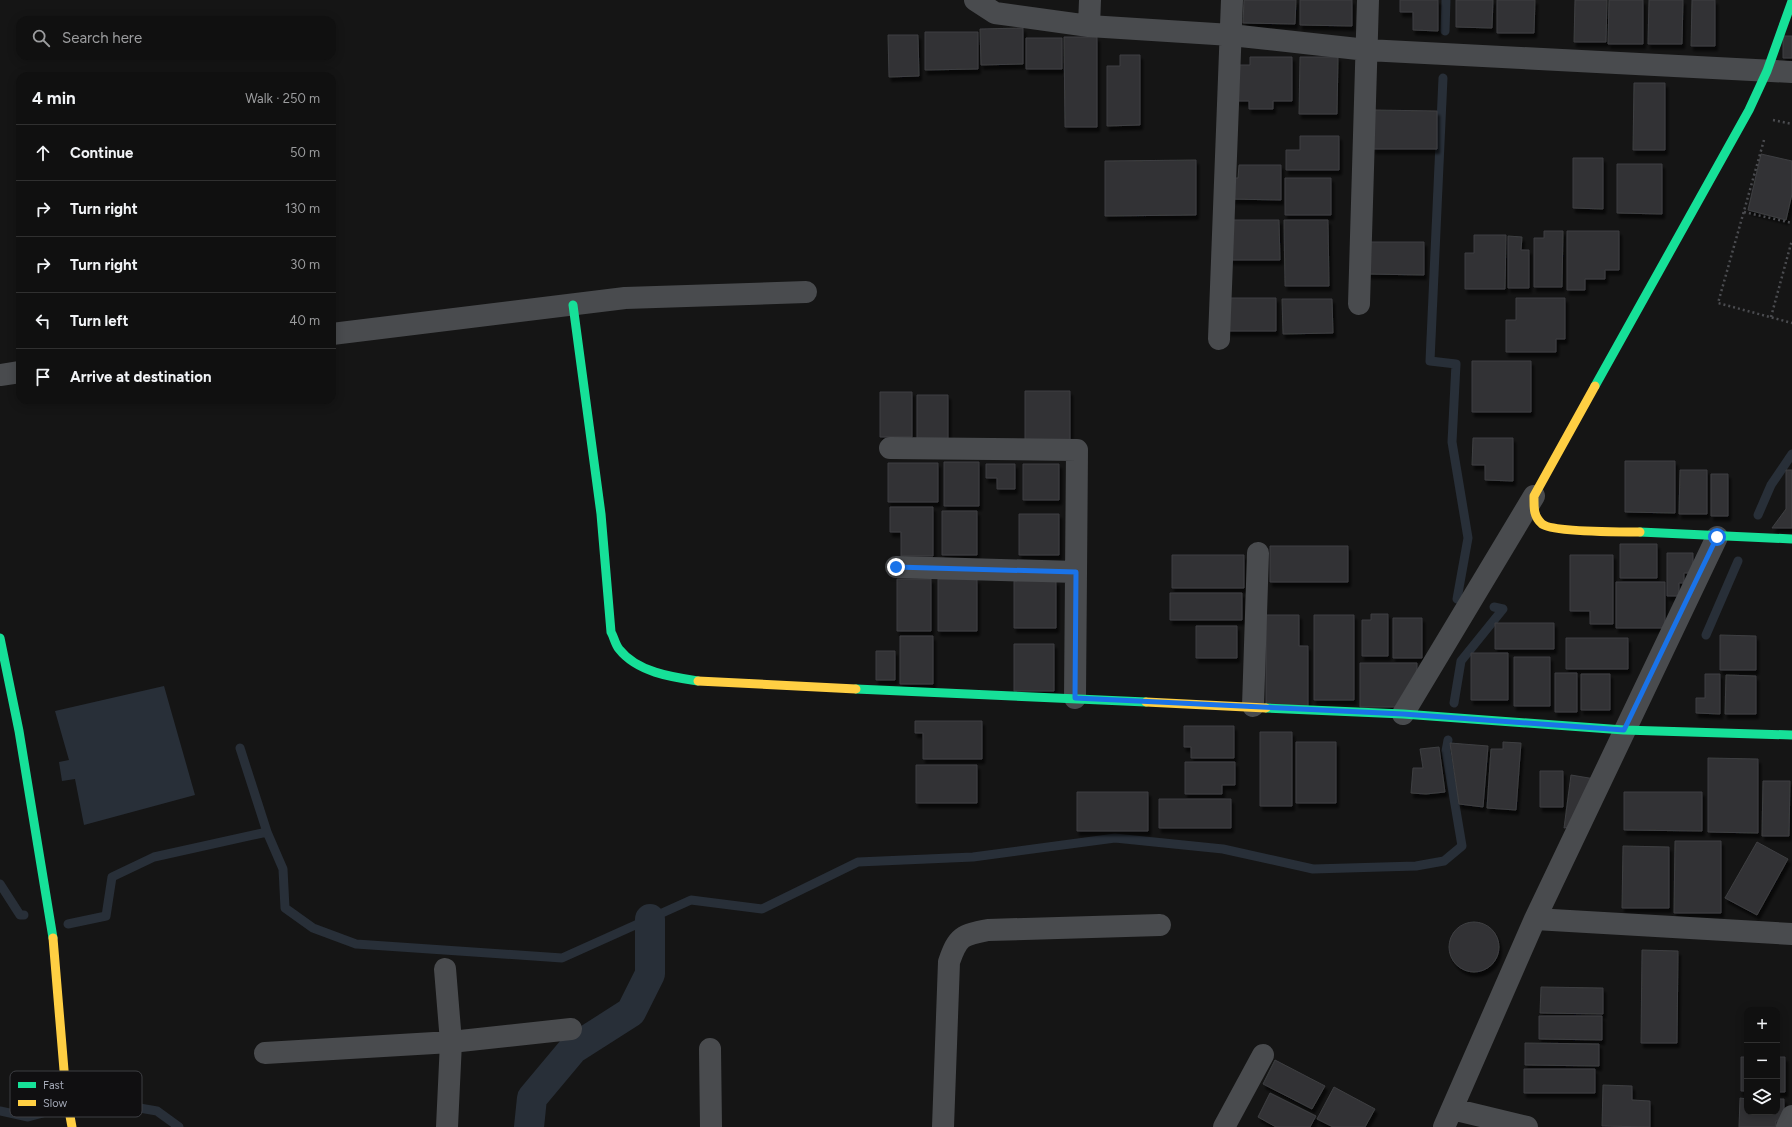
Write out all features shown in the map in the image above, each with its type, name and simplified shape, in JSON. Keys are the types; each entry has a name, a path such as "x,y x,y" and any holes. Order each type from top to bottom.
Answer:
{"street":[{"path":"975,0 995,13 1089,26 1231,35 1367,50 1792,72"},
{"path":"1089,26 1090,0"},
{"path":"1219,338 1232,0"},
{"path":"1359,304 1368,0"},
{"path":"1403,714 1534,496 1749,110 1767,71 1792,0"},
{"path":"336,334 625,298 806,292"},
{"path":"573,305 601,514 611,632 619,649 634,661 663,674 702,682 1253,706 1403,714 1624,730 1792,735"},
{"path":"0,375 16,373"},
{"path":"890,448 1077,450 1075,698"},
{"path":"1534,496 1534,513 1543,525 1560,529 1717,537 1792,539"},
{"path":"1527,1127 1448,1118 1535,919 1717,537"},
{"path":"1253,706 1258,553"},
{"path":"896,567 1076,572"},
{"path":"1,646 19,731 52,930 64,1071"},
{"path":"1535,919 1792,934"},
{"path":"943,1127 949,962 955,944 967,934 988,930 1160,925"},
{"path":"444,969 451,1042 447,1127"},
{"path":"264,1053 451,1042 571,1029"},
{"path":"710,1049 711,1127"},
{"path":"1224,1127 1263,1055"},
{"path":"1787,1127 1792,1116"},
{"path":"70,1117 72,1127"}],"path":[{"path":"1770,119 1792,124"},
{"path":"1766,133 1718,303 1792,323"},
{"path":"1744,212 1792,223"},
{"path":"1771,317 1792,240"}],"shaded area":[{"path":"164,686 195,795 84,825 75,779 62,781 59,762 69,760 55,711"}],"building":[{"path":"1244,0 1296,0 1295,24 1243,23"},
{"path":"1300,0 1352,0 1352,26 1300,25"},
{"path":"1400,0 1438,0 1438,31 1413,30 1413,12 1400,12"},
{"path":"1456,0 1493,0 1492,28 1456,27"},
{"path":"1497,0 1535,0 1534,33 1497,33"},
{"path":"1575,0 1607,0 1606,42 1574,42"},
{"path":"1609,0 1643,0 1643,44 1608,44"},
{"path":"1649,0 1683,0 1682,44 1648,44"},
{"path":"1692,0 1715,0 1715,46 1691,46"},
{"path":"1023,28 1023,64 981,65 980,29"},
{"path":"925,32 978,32 978,69 925,70"},
{"path":"888,35 918,35 919,76 889,77"},
{"path":"1783,36 1792,36 1792,58 1783,58"},
{"path":"1064,37 1097,37 1097,127 1065,127"},
{"path":"1026,38 1062,38 1062,69 1026,69"},
{"path":"1120,55 1140,55 1140,125 1107,126 1107,66 1120,66"},
{"path":"1250,57 1292,57 1292,101 1273,101 1273,109 1249,109 1249,101 1237,101 1237,65 1250,65"},
{"path":"1300,57 1338,57 1337,114 1299,114"},
{"path":"1634,83 1665,83 1665,150 1633,150"},
{"path":"1374,110 1437,111 1437,149 1373,149"},
{"path":"1300,136 1339,136 1339,170 1286,170 1286,150 1300,150"},
{"path":"1761,154 1792,161 1792,194 1786,220 1748,210"},
{"path":"1573,158 1603,158 1603,209 1573,208"},
{"path":"1196,160 1196,215 1105,216 1105,161"},
{"path":"1617,164 1662,164 1662,214 1617,213"},
{"path":"1239,165 1281,165 1281,200 1227,199 1227,178 1238,178"},
{"path":"1285,178 1331,178 1331,215 1285,215"},
{"path":"1230,220 1279,220 1280,260 1230,260"},
{"path":"1284,220 1328,220 1329,286 1285,286"},
{"path":"1544,231 1563,231 1562,287 1534,287 1534,238 1544,238"},
{"path":"1567,231 1619,231 1619,270 1605,270 1605,279 1585,279 1585,290 1567,290"},
{"path":"1474,235 1506,235 1505,289 1465,289 1465,253 1474,253"},
{"path":"1508,236 1522,237 1521,250 1529,250 1529,288 1508,288"},
{"path":"1366,242 1424,242 1424,275 1366,274"},
{"path":"1226,298 1276,298 1276,331 1226,331"},
{"path":"1516,298 1565,298 1565,339 1556,339 1556,352 1506,352 1506,320 1516,320"},
{"path":"1282,299 1332,299 1333,333 1283,334"},
{"path":"1472,361 1531,361 1531,412 1472,412"},
{"path":"1025,391 1070,391 1070,440 1025,440"},
{"path":"880,392 912,392 912,437 880,437"},
{"path":"917,395 948,395 948,439 917,439"},
{"path":"1473,438 1513,438 1513,481 1485,480 1485,465 1472,465"},
{"path":"1625,461 1675,461 1675,513 1625,512"},
{"path":"944,462 979,462 979,506 944,506"},
{"path":"888,463 938,463 938,502 888,502"},
{"path":"986,464 1015,464 1015,489 997,489 997,478 986,478"},
{"path":"1023,464 1059,464 1059,500 1023,500"},
{"path":"1680,470 1707,470 1707,514 1679,514"},
{"path":"1786,470 1792,470 1792,528 1772,528 1786,509"},
{"path":"1711,474 1728,474 1728,516 1711,516"},
{"path":"890,507 933,507 933,556 901,556 901,532 890,532"},
{"path":"942,511 977,511 977,555 942,555"},
{"path":"1019,514 1059,514 1059,555 1019,555"},
{"path":"1620,544 1657,544 1657,578 1620,578"},
{"path":"1270,546 1348,546 1348,582 1270,582"},
{"path":"1667,553 1693,553 1693,573 1684,573 1684,583 1679,583 1679,596 1667,596"},
{"path":"1172,555 1244,555 1244,588 1172,588"},
{"path":"1570,555 1613,555 1613,624 1590,624 1590,611 1570,611"},
{"path":"897,579 931,579 931,631 897,631"},
{"path":"938,579 977,579 977,631 938,631"},
{"path":"1014,581 1056,581 1056,628 1014,628"},
{"path":"1616,582 1665,582 1665,628 1616,628"},
{"path":"1170,593 1242,593 1242,620 1170,620"},
{"path":"1371,614 1388,614 1388,656 1362,656 1362,620 1371,620"},
{"path":"1266,615 1299,615 1299,646 1308,646 1308,706 1266,706"},
{"path":"1314,615 1354,615 1354,700 1314,700"},
{"path":"1393,618 1422,618 1422,658 1393,658"},
{"path":"1495,623 1554,623 1554,649 1495,649"},
{"path":"1196,626 1237,626 1237,658 1196,658"},
{"path":"1720,635 1756,636 1756,670 1720,670"},
{"path":"900,636 933,636 933,684 900,684"},
{"path":"1566,638 1628,638 1628,669 1566,669"},
{"path":"1014,644 1054,644 1054,691 1014,691"},
{"path":"876,651 895,651 895,680 876,680"},
{"path":"1471,653 1508,653 1508,700 1471,700"},
{"path":"1514,657 1550,657 1550,706 1514,706"},
{"path":"1360,663 1417,663 1417,684 1397,707 1360,707"},
{"path":"1555,673 1577,673 1577,712 1555,712"},
{"path":"1581,674 1610,674 1610,710 1581,710"},
{"path":"1705,674 1720,674 1720,714 1696,713 1696,698 1705,698"},
{"path":"1726,675 1756,676 1756,714 1725,714"},
{"path":"915,721 982,721 982,759 923,759 923,733 915,733"},
{"path":"1184,726 1234,726 1234,758 1191,758 1191,747 1184,747"},
{"path":"1260,732 1292,732 1292,806 1260,806"},
{"path":"1296,742 1336,742 1336,803 1296,803"},
{"path":"1503,742 1521,743 1516,810 1487,808 1491,749 1503,749"},
{"path":"1450,743 1488,746 1483,807 1459,804"},
{"path":"1439,747 1445,792 1426,794 1411,793 1413,768 1423,768 1420,749"},
{"path":"1708,758 1758,759 1758,833 1708,832"},
{"path":"1185,762 1235,762 1235,785 1222,785 1222,794 1185,794"},
{"path":"916,765 977,765 977,803 916,803"},
{"path":"1540,771 1563,771 1563,807 1540,807"},
{"path":"1571,775 1595,779 1576,826 1564,828"},
{"path":"1763,781 1790,781 1789,836 1762,836"},
{"path":"1077,792 1148,792 1148,831 1077,831"},
{"path":"1624,792 1702,792 1702,831 1624,830"},
{"path":"1159,799 1231,799 1231,828 1159,828"},
{"path":"1675,841 1721,841 1721,913 1674,913"},
{"path":"1757,842 1788,859 1757,915 1725,898"},
{"path":"1623,846 1669,847 1669,908 1622,908"},
{"path":"1469,922 1479,922 1492,929 1499,942 1499,952 1492,965 1479,972 1469,972 1460,968 1453,961 1449,952 1449,942 1453,933 1460,926"},
{"path":"1642,950 1678,951 1677,1043 1641,1043"},
{"path":"1541,987 1603,988 1603,1014 1540,1013"},
{"path":"1539,1016 1602,1016 1602,1040 1539,1039"},
{"path":"1525,1043 1599,1044 1599,1066 1525,1065"},
{"path":"1741,1057 1744,1057 1744,1091 1741,1091"},
{"path":"1780,1057 1785,1057 1785,1092 1780,1092"},
{"path":"1275,1060 1325,1086 1312,1109 1263,1084"},
{"path":"1524,1069 1595,1069 1595,1093 1524,1093"},
{"path":"1603,1085 1632,1086 1632,1100 1650,1101 1650,1127 1602,1126"},
{"path":"1334,1087 1375,1109 1365,1127 1333,1127 1317,1119"},
{"path":"1270,1093 1316,1116 1310,1127 1276,1127 1258,1117"},
{"path":"1740,1098 1744,1099 1744,1115 1780,1115 1780,1099 1784,1099 1784,1121 1776,1121 1776,1127 1739,1127"}],"waterway":[{"path":"1445,31 1446,0"},
{"path":"1443,78 1430,361 1456,364 1452,442 1468,538 1457,599"},
{"path":"1758,515 1771,485 1792,454"},
{"path":"1706,635 1738,561"},
{"path":"1454,703 1461,661 1503,609 1494,607"},
{"path":"68,924 106,916 112,877 154,857 267,832 283,869 285,908 313,928 356,944 562,958 691,900 762,909 858,862 973,857 1115,838 1223,849 1313,869 1416,866 1444,861 1462,846 1446,751 1448,740"},
{"path":"240,748 267,832"},
{"path":"0,884 20,915 24,915"},
{"path":"529,1127 532,1098 573,1049 631,1012 650,974 650,919"},
{"path":"142,1108 157,1111 179,1127"},
{"path":"0,1111 10,1113"}],"traffic: fast":[{"path":"1595,386 1749,110 1767,71 1792,1"},
{"path":"573,305 601,514 611,632 619,649 626,657 635,663 655,672 677,678 698,681"},
{"path":"1640,532 1792,539"},
{"path":"0,638 19,731 53,938"},
{"path":"856,689 1146,702"},
{"path":"1266,708 1403,714 1624,730 1792,735"}],"traffic: slow":[{"path":"1595,386 1534,496 1534,508 1536,515 1542,524 1559,529 1640,532"},
{"path":"698,681 856,689"},
{"path":"1146,702 1266,708"},
{"path":"53,938 64,1071"},
{"path":"70,1117 72,1127"}],"route":[{"path":"896,567 1076,572 1075,698 1403,714 1624,730 1717,537"}]}
